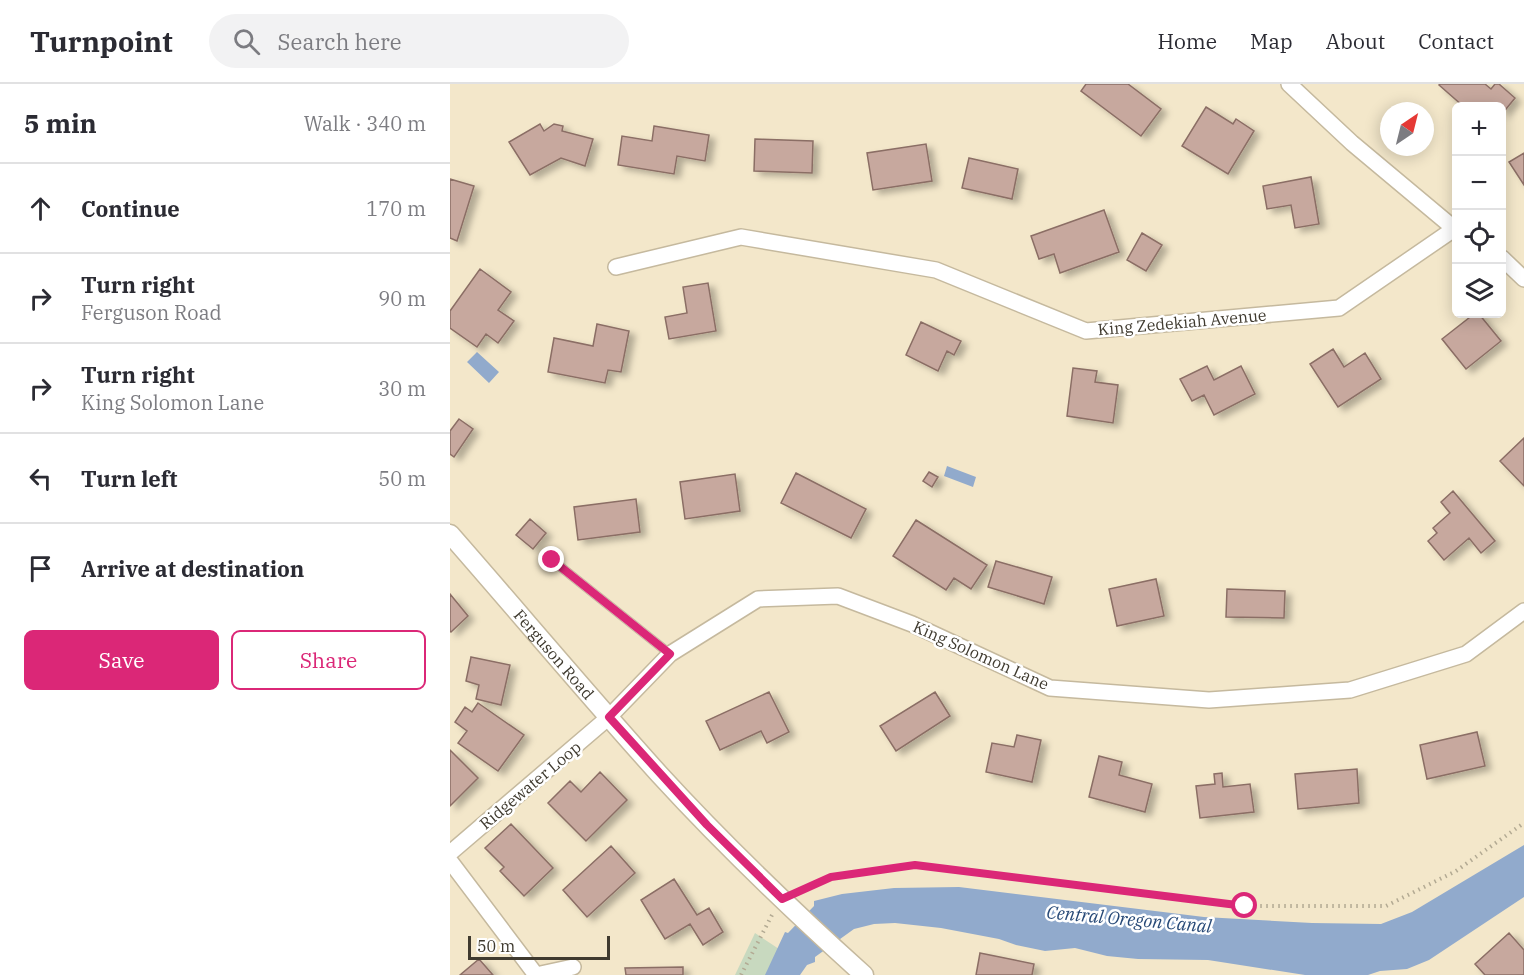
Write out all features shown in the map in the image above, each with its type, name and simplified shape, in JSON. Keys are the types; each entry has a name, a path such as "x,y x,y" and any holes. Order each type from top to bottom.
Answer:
{"street":[{"path":"1289,84 1353,143 1452,227"},
{"name":"King Zedekiah Avenue","path":"616,267 741,237 936,270 1086,331 1340,308 1452,232"},
{"path":"1506,260 1524,279"},
{"name":"Ferguson Road","path":"450,534 609,717 707,825 864,975"},
{"name":"King Solomon Lane","path":"609,717 670,654 758,599 838,596 912,624 1050,688 1209,700 1350,690 1466,654 1524,611"},
{"name":"Ridgewater Loop","path":"450,853 609,717"},
{"path":"450,861 536,975 573,967"}],"lane":[{"path":"552,560 670,654"}],"path":[{"path":"741,975 765,926 782,899 831,877 915,865 1245,906 1386,906 1456,871 1524,823"}],"green space":[{"path":"755,933 791,957 783,975 735,975"}],"water":[{"path":"477,352 499,372 489,383 467,362"},
{"path":"947,466 976,477 973,487 944,476"},
{"name":"Central Oregon Canal","path":"1524,845 1524,897 1429,960 1407,969 1380,971 1368,975 1305,975 1208,960 1138,959 1107,956 1075,948 1045,951 941,928 895,923 874,924 854,929 815,957 815,962 807,965 800,975 765,975 785,932 788,933 814,906 814,901 842,894 894,888 959,887 1204,917 1381,924 1412,912"}],"building":[{"path":"1086,84 1128,84 1161,109 1141,136 1081,91"},
{"path":"1485,84 1491,89 1495,84 1499,84 1515,98 1506,109 1506,102 1458,102 1439,85"},
{"path":"1206,107 1233,124 1236,119 1254,131 1228,174 1182,146"},
{"path":"540,124 544,131 554,124 563,126 562,131 593,139 585,166 561,158 530,175 509,142"},
{"path":"654,126 709,135 705,161 677,156 674,174 618,165 622,136 652,141"},
{"path":"755,139 813,141 812,173 754,171"},
{"path":"926,144 932,181 873,190 867,153"},
{"path":"1524,153 1524,185 1509,162"},
{"path":"969,158 1018,169 1012,199 962,188"},
{"path":"1311,177 1319,224 1295,228 1291,205 1267,209 1263,186"},
{"path":"450,179 474,186 457,241 450,238"},
{"path":"1104,210 1119,252 1060,273 1054,254 1039,259 1031,236"},
{"path":"1142,233 1162,245 1146,271 1127,260"},
{"path":"480,269 511,292 498,310 514,321 498,343 486,334 477,347 450,328 450,311"},
{"path":"708,283 716,331 669,339 665,317 687,313 683,287"},
{"path":"1469,318 1482,318 1501,341 1466,369 1442,339"},
{"path":"921,322 961,341 954,355 947,351 938,371 906,355"},
{"path":"597,324 629,331 621,372 608,370 605,383 548,372 554,338 593,346"},
{"path":"1333,349 1344,367 1365,353 1381,379 1338,407 1310,364"},
{"path":"1207,366 1214,380 1241,366 1255,394 1214,415 1204,395 1192,401 1180,379"},
{"path":"1073,368 1097,371 1095,382 1118,385 1113,423 1067,416"},
{"path":"459,419 473,429 454,457 450,454 450,431"},
{"path":"1524,438 1524,486 1500,461"},
{"path":"929,472 938,477 932,487 923,481"},
{"path":"796,473 866,509 851,538 781,503"},
{"path":"735,474 740,511 685,519 680,482"},
{"path":"1453,491 1495,541 1481,553 1469,538 1444,560 1428,541 1437,533 1433,528 1450,513 1441,502"},
{"path":"636,499 640,532 578,540 574,507"},
{"path":"530,519 546,533 533,549 516,535"},
{"path":"916,520 987,565 971,589 954,578 946,590 893,556"},
{"path":"996,561 1052,577 1044,604 988,587"},
{"path":"1156,579 1164,616 1117,626 1109,589"},
{"path":"1227,589 1285,591 1284,618 1226,617"},
{"path":"450,594 468,616 451,632 450,631"},
{"path":"471,657 510,665 501,705 476,699 479,685 466,681"},
{"path":"769,692 789,732 767,743 761,731 720,750 706,721"},
{"path":"935,692 950,716 896,751 880,726"},
{"path":"478,703 524,735 498,771 458,743 467,731 455,722 465,707 472,712"},
{"path":"1477,732 1485,766 1427,779 1420,745"},
{"path":"1017,735 1041,740 1032,782 986,772 992,743 1014,747"},
{"path":"450,750 478,778 450,806"},
{"path":"1099,756 1122,762 1119,775 1152,784 1145,812 1089,797"},
{"path":"1357,769 1359,803 1298,809 1295,774"},
{"path":"600,772 627,800 586,841 548,803 570,781 581,792"},
{"path":"1222,773 1223,787 1250,784 1254,812 1200,818 1196,786 1215,784 1214,774"},
{"path":"511,824 553,868 524,896 500,871 504,867 485,848"},
{"path":"611,846 635,873 587,917 563,890"},
{"path":"674,879 697,915 709,908 723,932 703,945 690,924 665,939 641,900"},
{"path":"1509,933 1524,950 1524,975 1485,975 1475,964"},
{"path":"980,953 1034,964 1032,975 976,975"},
{"path":"479,959 493,975 460,975"},
{"path":"683,967 683,975 626,975 625,968"}],"route":[{"path":"552,560 670,654 609,717 707,825 782,899 831,877 915,865 1245,906"}]}
